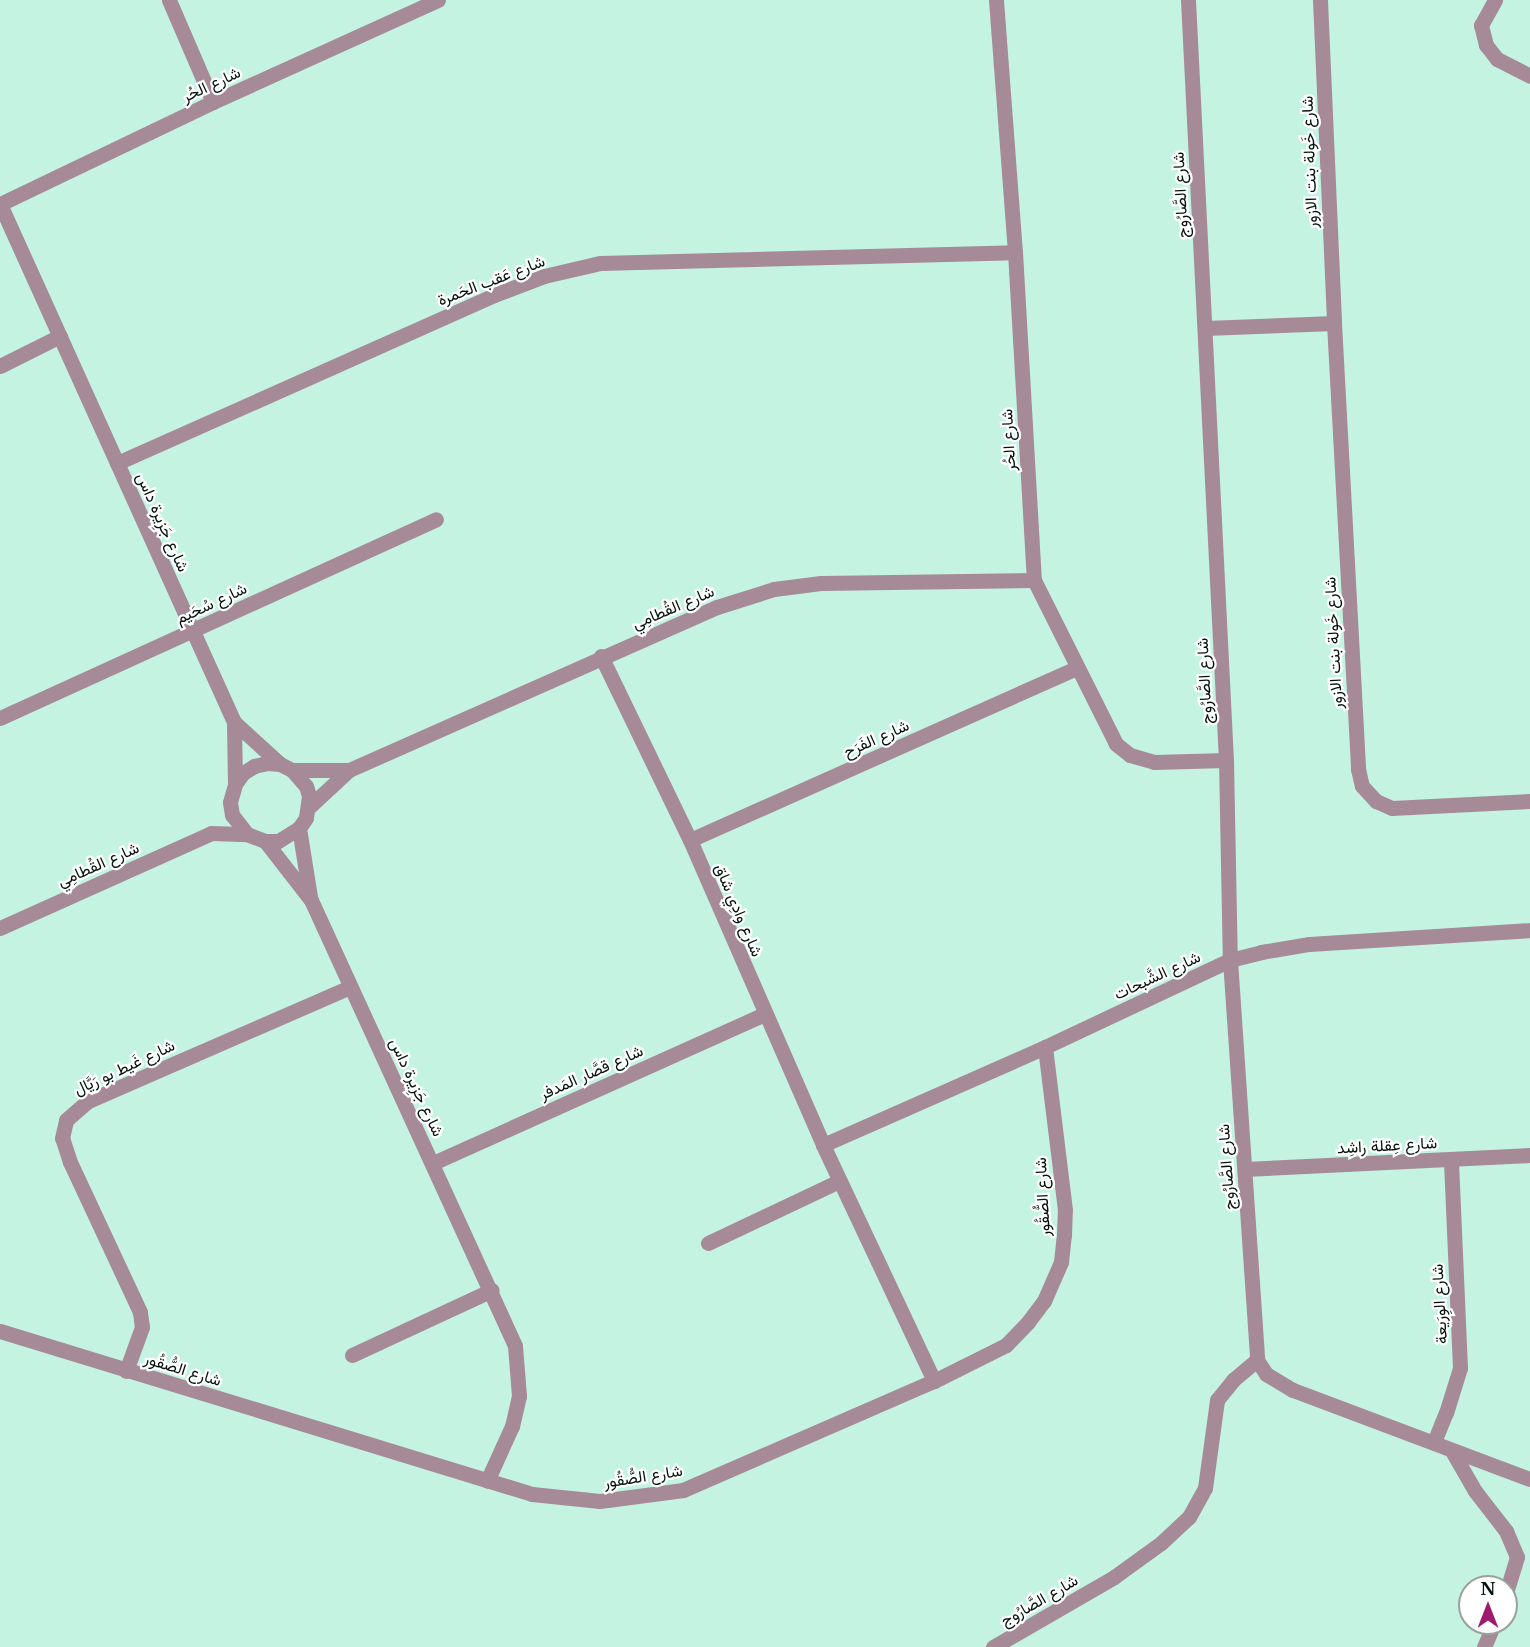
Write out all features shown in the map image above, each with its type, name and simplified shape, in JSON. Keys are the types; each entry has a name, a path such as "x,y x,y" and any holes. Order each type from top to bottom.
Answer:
{"street":[{"path":"170,0 213,102"},
{"name":"شارع الحُر","path":"0,204 213,102 438,0"},
{"name":"شارع الحُر","path":"996,0 1015,252 1034,580 1116,744 1131,755 1154,762 1226,760"},
{"name":"شارع الصَّارُوج","path":"993,1647 1114,1577 1161,1543 1189,1517 1205,1488 1217,1401 1233,1380 1257,1360 1230,960 1226,760 1188,0"},
{"name":"شارع خَولة بنت الازور","path":"1320,0 1334,323 1358,769 1362,786 1376,801 1392,808 1530,801"},
{"path":"1495,0 1481,25 1486,45 1497,59 1530,76"},
{"name":"شارع جَزِيرة داس","path":"0,204 234,722 235,784"},
{"name":"شارع عَقب الحَمرة","path":"117,463 494,295 566,271 600,263 1015,252"},
{"path":"1205,328 1334,323"},
{"path":"0,366 60,336"},
{"name":"شارع سُحَيم","path":"0,718 436,519"},
{"name":"شارع القُطامِي","path":"309,807 349,770 601,656 717,607 774,589 820,583 1034,580"},
{"name":"شارع وادِي شاق","path":"601,656 690,840 764,1014 839,1181 934,1381"},
{"name":"شارع الفَرَح","path":"690,840 1077,669"},
{"name":"شارع جَزِيرة داس","path":"234,722 286,767"},
{"path":"211,833 230,802 235,784 243,773 254,766 267,763 286,767 306,786 309,807 299,828 278,841 265,841 247,834 232,814 230,802"},
{"name":"شارع القُطامِي","path":"286,767 349,770"},
{"name":"شارع جَزِيرة داس","path":"299,828 311,900"},
{"name":"شارع القُطامِي","path":"0,928 211,833 247,834"},
{"name":"شارع جَزِيرة داس","path":"265,841 311,900 492,1290 515,1346 519,1395 512,1426 487,1481"},
{"name":"شارع الشَّبحات","path":"823,1145 1045,1047 1230,960 1261,951 1309,944 1530,930"},
{"name":"شارع غَيط بو رَيَّال","path":"126,1371 142,1326 140,1312 70,1162 62,1138 66,1120 88,1101 350,987"},
{"name":"شارع قصَّار المَدفر","path":"433,1163 764,1014"},
{"name":"شارع الصُّقُور","path":"0,1331 532,1494 600,1501 683,1490 934,1381 1006,1345 1044,1301 1061,1262 1065,1210 1045,1047"},
{"name":"شارع عِقلة راشِد","path":"1245,1169 1530,1155"},
{"name":"شارع الوِرَيعة","path":"1434,1442 1460,1368 1451,1160"},
{"path":"708,1243 839,1181"},
{"path":"352,1355 492,1290"},
{"path":"1257,1360 1266,1374 1293,1389 1530,1479"},
{"path":"1452,1451 1475,1491 1506,1531 1517,1557 1512,1575"}]}
